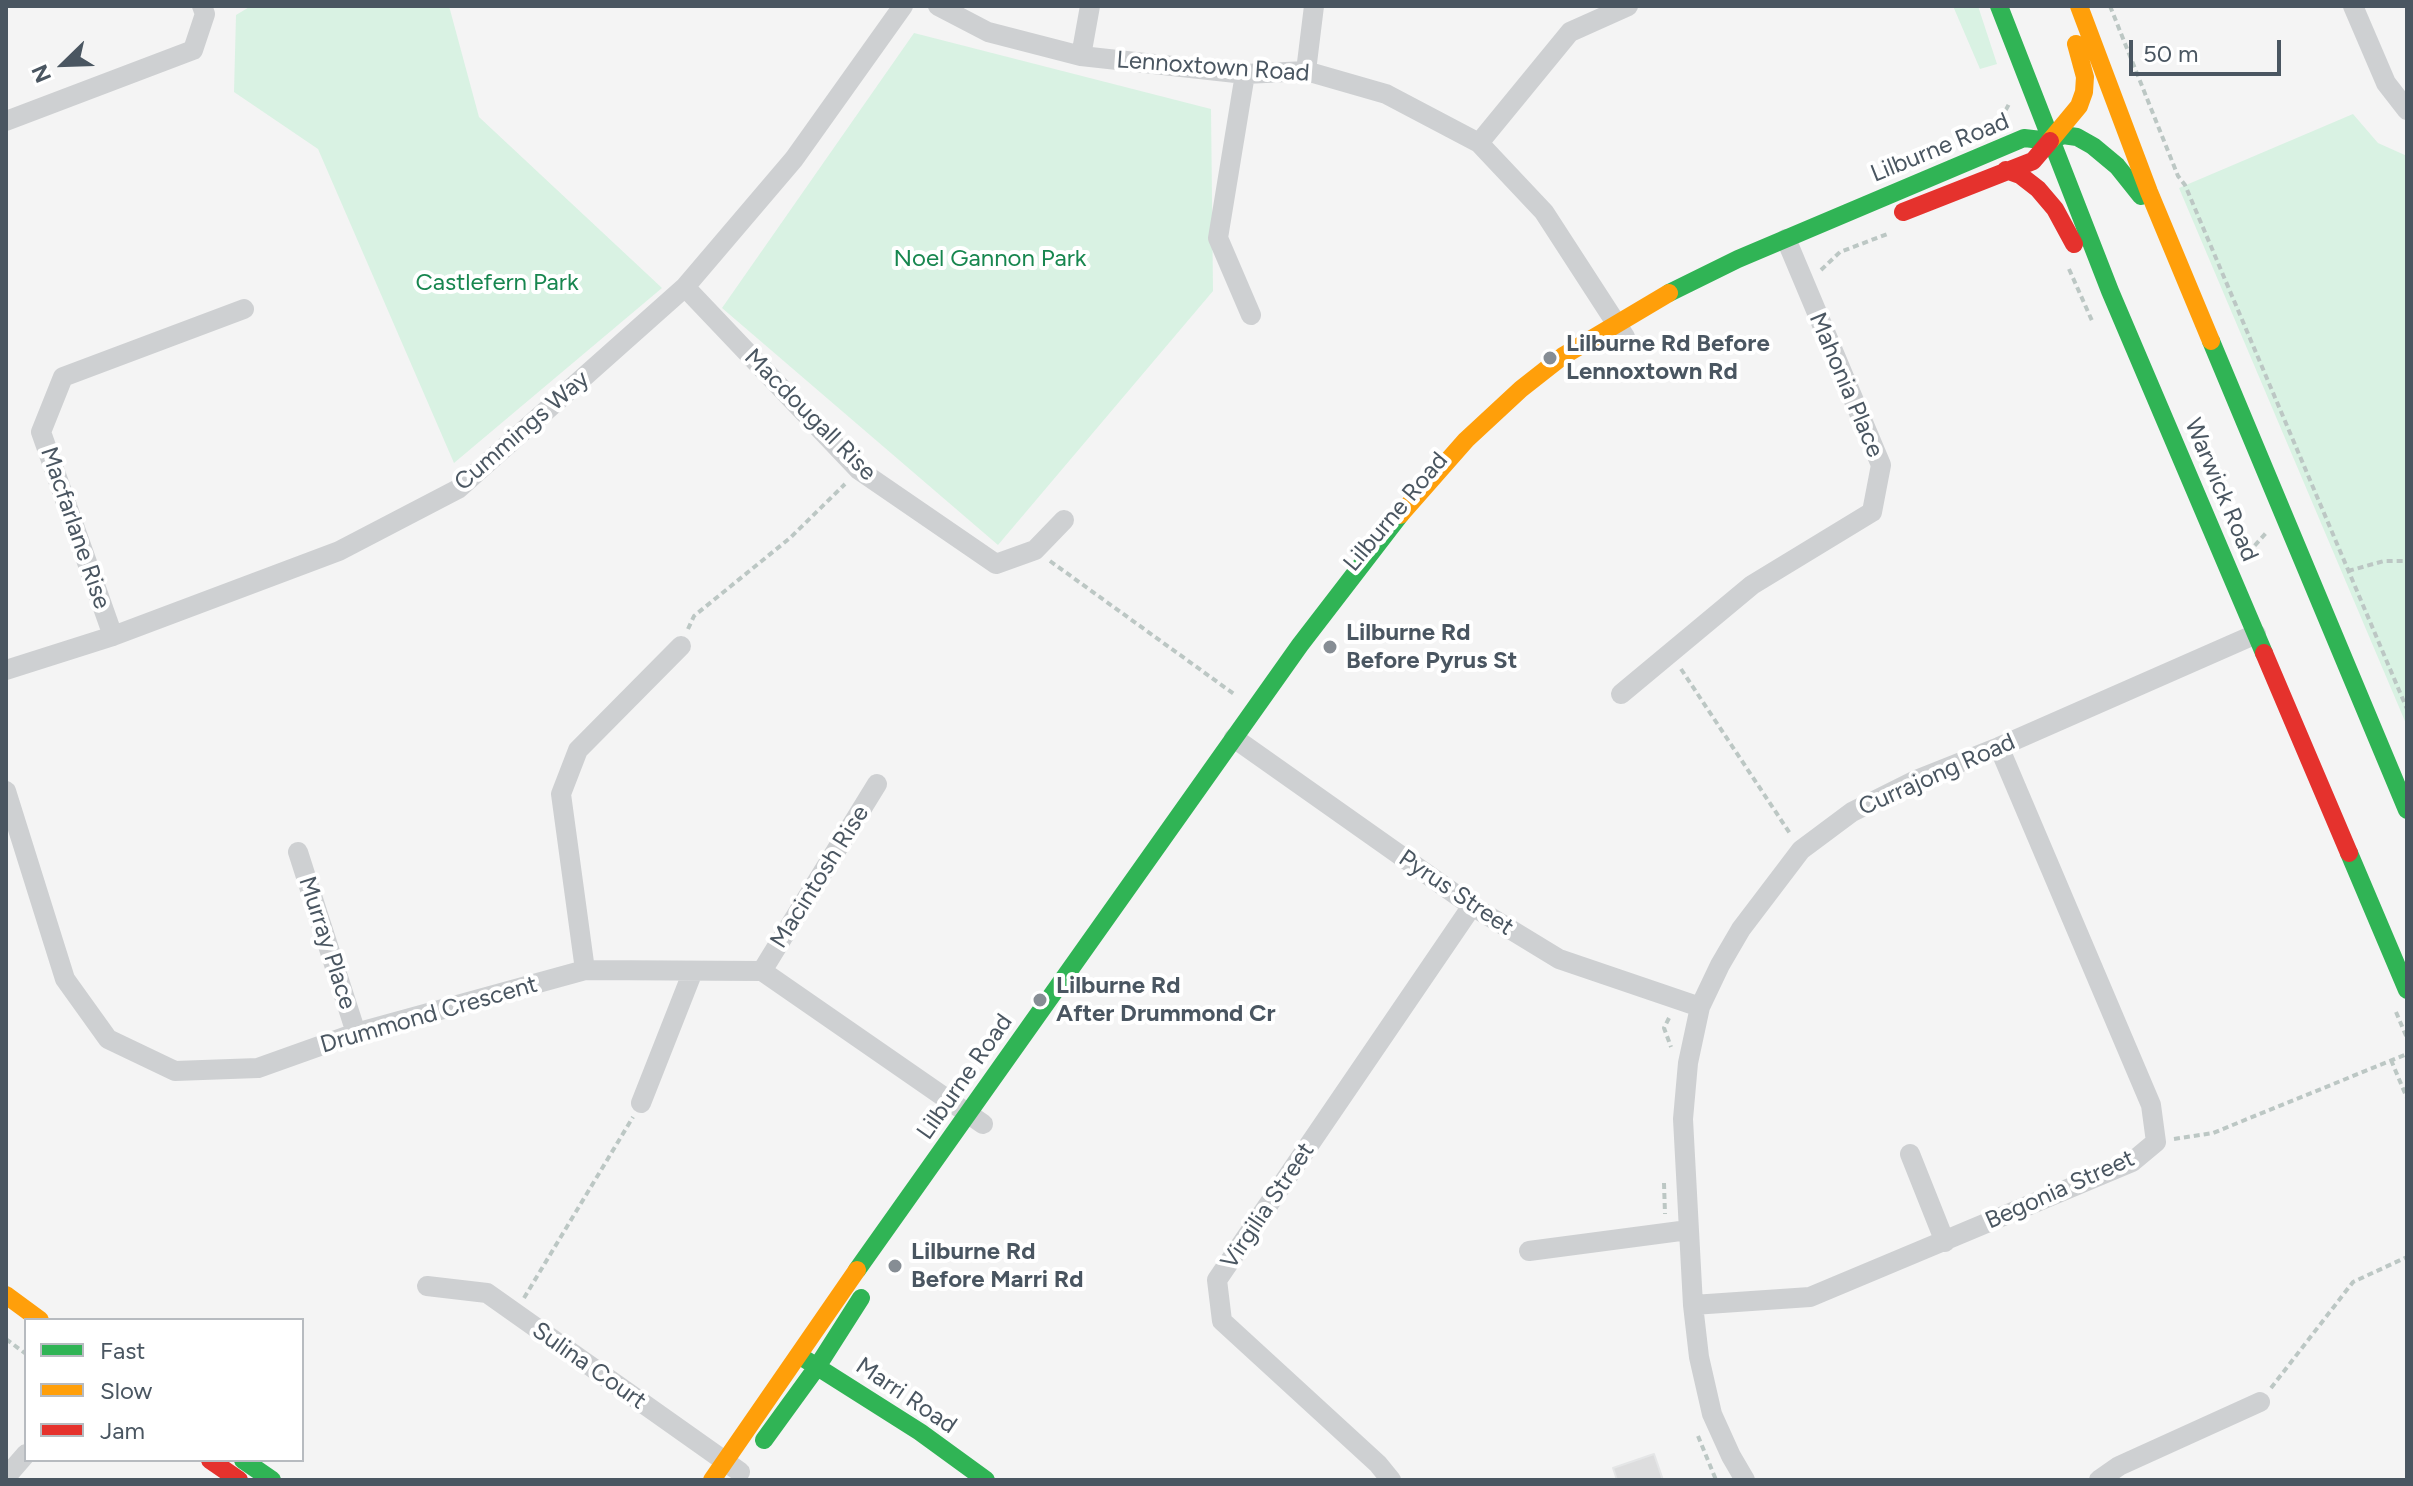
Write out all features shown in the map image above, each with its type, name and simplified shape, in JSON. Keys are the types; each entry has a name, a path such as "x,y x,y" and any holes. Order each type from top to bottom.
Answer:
{"street":[{"path":"6,121 193,50 205,14 202,6"},
{"name":"Cummings Way","path":"6,670 113,636 339,551 458,489 685,287 794,159 903,6"},
{"name":"Lennoxtown Road","path":"938,6 988,32 1081,56 1245,74 1306,71 1386,94 1479,143 1544,212 1620,330"},
{"path":"1081,56 1090,6"},
{"path":"1306,71 1314,6"},
{"path":"1479,143 1570,32 1628,6"},
{"name":"Warwick Road","path":"1999,6 2050,141 2152,391 2407,990"},
{"path":"2050,141 2079,106 2084,92 2085,77 2063,6"},
{"name":"Warwick Road","path":"2079,6 2174,253 2407,810"},
{"path":"2353,6 2386,83 2407,110"},
{"path":"1245,74 1218,238 1251,315"},
{"path":"2050,141 2063,135 2077,137 2104,154 2140,194 2174,253"},
{"name":"Lilburne Road","path":"1620,330 1678,288 1792,252 2024,138 2050,141"},
{"name":"Lilburne Road","path":"1889,218 2033,161 2050,141"},
{"path":"2006,170 2034,184 2055,209 2066,227 2123,356 2152,391"},
{"name":"Mahonia Place","path":"1621,694 1752,585 1872,512 1881,465 1792,252"},
{"name":"Lilburne Road","path":"733,1471 798,1354 979,1122 1241,743 1351,577 1466,440 1521,389 1563,356 1738,279"},
{"name":"Macdougall Rise","path":"685,287 859,470 996,564 1035,550 1064,520"},
{"name":"Macfarlane Rise","path":"113,636 41,432 63,377 244,309"},
{"name":"Currajong Road","path":"1745,1480 1712,1414 1699,1357 1693,1305 1683,1119 1688,1063 1700,1007 1741,929 1801,850 1852,812 1916,780 1999,747 2256,634"},
{"path":"585,970 561,794 578,750 681,646"},
{"name":"Lilburne Road","path":"1120,930 1241,743"},
{"name":"Pyrus Street","path":"1241,743 1472,906 1559,959 1700,1007"},
{"name":"Begonia Street","path":"1693,1305 1810,1297 2132,1162 2156,1142 2151,1105 1999,747"},
{"name":"Macintosh Rise","path":"762,971 877,784"},
{"name":"Drummond Crescent","path":"6,791 65,979 108,1039 175,1071 258,1068 356,1033 585,970 762,971"},
{"name":"Murray Place","path":"298,852 356,1033"},
{"name":"Virgilia Street","path":"1391,1480 1378,1464 1222,1321 1217,1280 1472,906"},
{"name":"Lilburne Road","path":"1010,1085 1093,969"},
{"path":"641,1103 693,971"},
{"path":"762,971 979,1122"},
{"path":"1910,1154 1945,1242"},
{"name":"Lilburne Road","path":"712,1480 733,1471 817,1367 916,1219"},
{"path":"1529,1251 1688,1230"},
{"name":"Sulina Court","path":"427,1286 487,1293 733,1471"},
{"path":"6,1295 37,1318"},
{"name":"Marri Road","path":"798,1354 920,1432 986,1480"},
{"path":"2099,1480 2119,1466 2260,1402"},
{"path":"6,1477 24,1456"},
{"path":"213,1462 239,1480"},
{"path":"246,1462 272,1480"}],"path":[{"path":"2110,6 2178,176 2185,185 2407,709"},
{"path":"681,646 694,616 790,538 859,470"},
{"path":"1035,550 1242,699"},
{"path":"2348,571 2384,561 2407,561"},
{"path":"1671,652 1801,850"},
{"path":"1671,1049 1664,1028 1676,999"},
{"path":"2156,1142 2213,1133 2407,1054"},
{"path":"2391,1060 2407,1098"},
{"path":"514,1314 641,1103"},
{"path":"1664,1182 1667,1233"},
{"path":"2260,1402 2353,1282 2407,1257"},
{"path":"1696,1428 1716,1480"}],"green space":[{"name":"Castlefern Park","path":"251,6 449,6 479,117 662,288 454,463 318,149 234,92 236,15"},
{"path":"1953,6 1978,6 1997,64 1980,69"},
{"name":"Noel Gannon Park","path":"914,33 1211,109 1213,291 998,545 722,308"},
{"path":"2353,114 2378,143 2407,156 2407,726 2179,188"}],"building":[{"path":"1654,1454 1663,1480 1617,1480 1613,1468"}],"traffic: fast":[{"path":"1999,6 2110,291 2264,653"},
{"path":"2050,141 2063,135 2077,137 2093,146 2117,166 2141,196"},
{"path":"1669,293 1738,259 2024,138 2050,141"},
{"path":"2211,341 2407,810"},
{"path":"857,1270 1300,645 1400,515"},
{"path":"2349,853 2407,990"},
{"path":"764,1440 817,1367 861,1298"},
{"path":"800,1356 920,1432 986,1480"},
{"path":"246,1462 272,1480"}],"traffic: slow":[{"path":"2079,6 2149,192 2211,341"},
{"path":"2050,141 2079,106 2084,92 2085,77 2076,44"},
{"path":"1400,515 1466,440 1521,389 1563,356 1669,293"},
{"path":"712,1480 857,1270"},
{"path":"6,1295 37,1318"}],"traffic: jam":[{"path":"1903,212 2033,161 2050,141"},
{"path":"2006,170 2020,175 2038,189 2055,209 2074,244"},
{"path":"2264,653 2349,853"},
{"path":"213,1462 239,1480"}],"place":[{"name":"Lilburne Rd Before Lennoxtown Rd","path":"1550,358"},
{"name":"Lilburne Rd Before Pyrus St","path":"1330,647"},
{"name":"Lilburne Rd After Drummond Cr","path":"1040,1000"},
{"name":"Lilburne Rd Before Marri Rd","path":"895,1266"}]}
